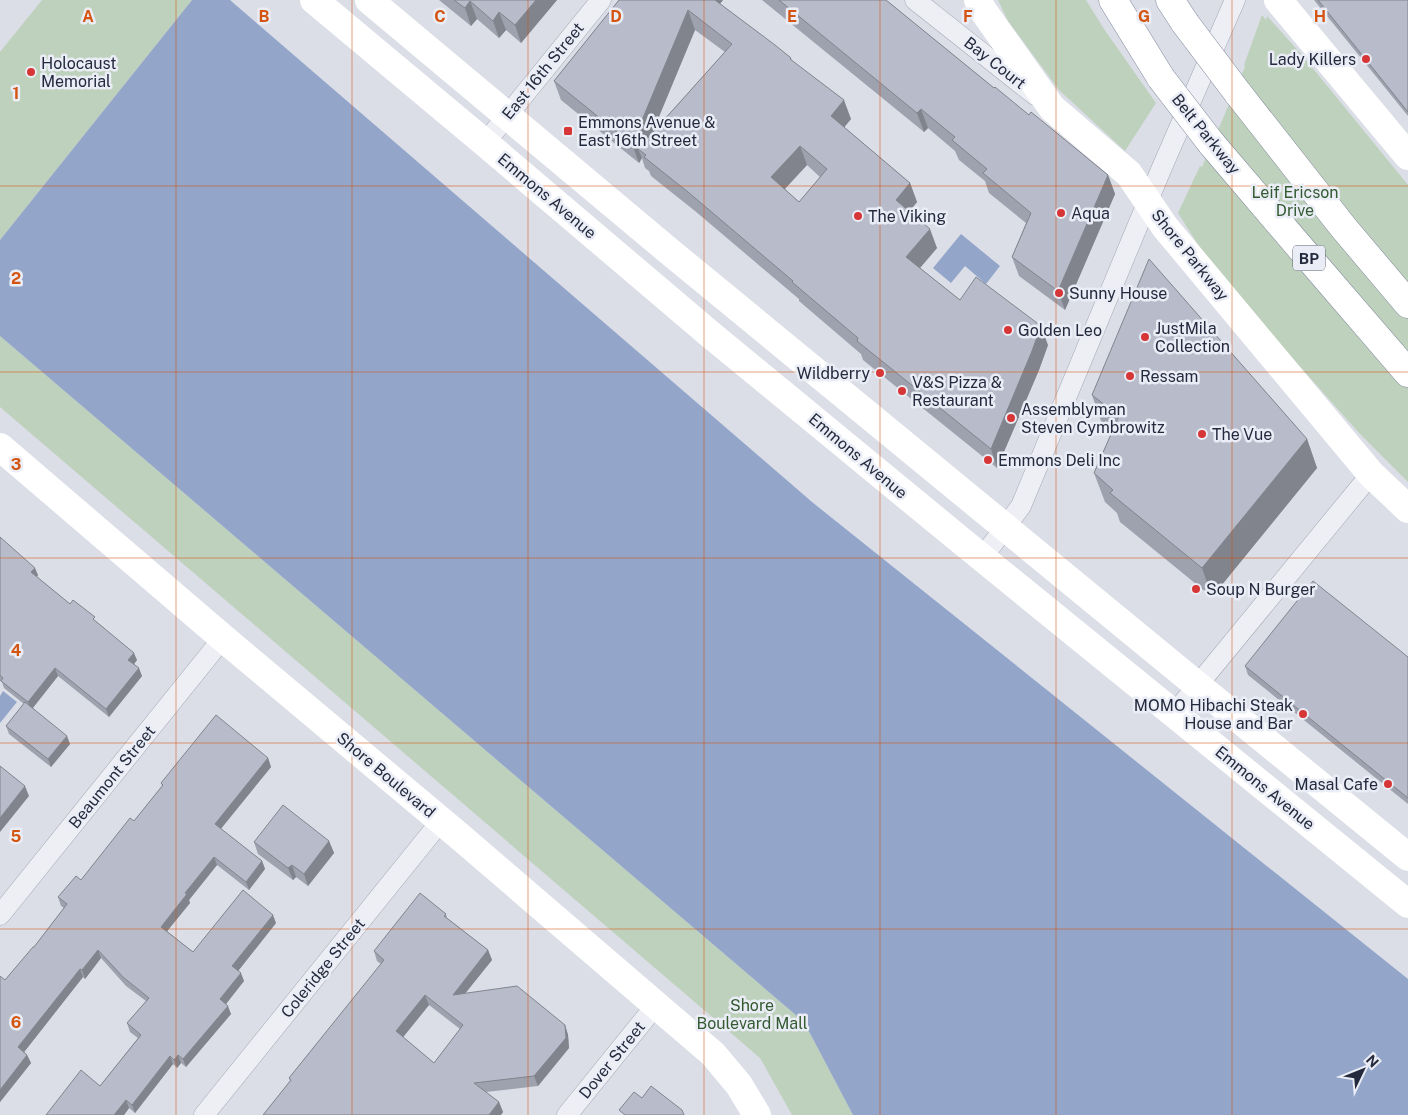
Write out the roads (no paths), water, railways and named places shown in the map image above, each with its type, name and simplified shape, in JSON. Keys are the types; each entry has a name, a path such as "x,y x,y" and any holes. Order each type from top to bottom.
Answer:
{"main road":[{"name":"Emmons Avenue","path":"314,0 711,335 1408,904"},
{"path":"369,0 685,264 1408,857"},
{"name":"Shore Parkway","path":"978,0 982,9 1052,108 1129,174 1165,227 1371,474 1408,509"},
{"name":"Belt Parkway","path":"1113,0 1161,78 1211,142 1408,372"},
{"path":"1170,0 1237,92 1343,228 1408,304"},
{"path":"1278,0 1408,156"},
{"name":"Shore Boulevard","path":"2,454 224,638 713,1054 739,1085 758,1115"}],"street":[{"name":"East 16th Street","path":"485,143 601,0"},
{"name":"Bay Court","path":"915,0 1052,108"},
{"path":"982,558 1021,506 1234,0"},
{"path":"1174,714 1371,474"},
{"name":"Beaumont Street","path":"0,915 224,638"},
{"name":"Coleridge Street","path":"204,1115 441,822"},
{"name":"Dover Street","path":"568,1115 656,1005"}],"water":[{"path":"192,0 230,0 812,502 1408,979 1408,1115 853,1115 804,1022 0,336 0,240"},
{"path":"961,234 1000,266 986,284 965,266 951,283 933,268"},
{"path":"3,691 17,702 0,723 0,696"}],"place":[{"name":"Lady Killers","path":"1366,59"},
{"name":"Holocaust Memorial","path":"31,72"},
{"name":"Emmons Avenue & East 16th Street","path":"568,131"},
{"name":"Aqua","path":"1061,213"},
{"name":"The Viking","path":"858,216"},
{"name":"Sunny House","path":"1059,293"},
{"name":"Golden Leo","path":"1008,330"},
{"name":"JustMila Collection","path":"1145,337"},
{"name":"Wildberry","path":"880,373"},
{"name":"Ressam","path":"1130,376"},
{"name":"V&S Pizza & Restaurant","path":"902,391"},
{"name":"Assemblyman Steven Cymbrowitz","path":"1011,418"},
{"name":"The Vue","path":"1202,434"},
{"name":"Emmons Deli Inc","path":"988,460"},
{"name":"Soup N Burger","path":"1196,589"},
{"name":"MOMO Hibachi Steak House and Bar","path":"1303,714"},
{"name":"Masal Cafe","path":"1388,784"}],"park label":[{"name":"Leif Ericson Drive","path":"1295,201"},
{"name":"Shore Boulevard Mall","path":"752,1014"}]}
